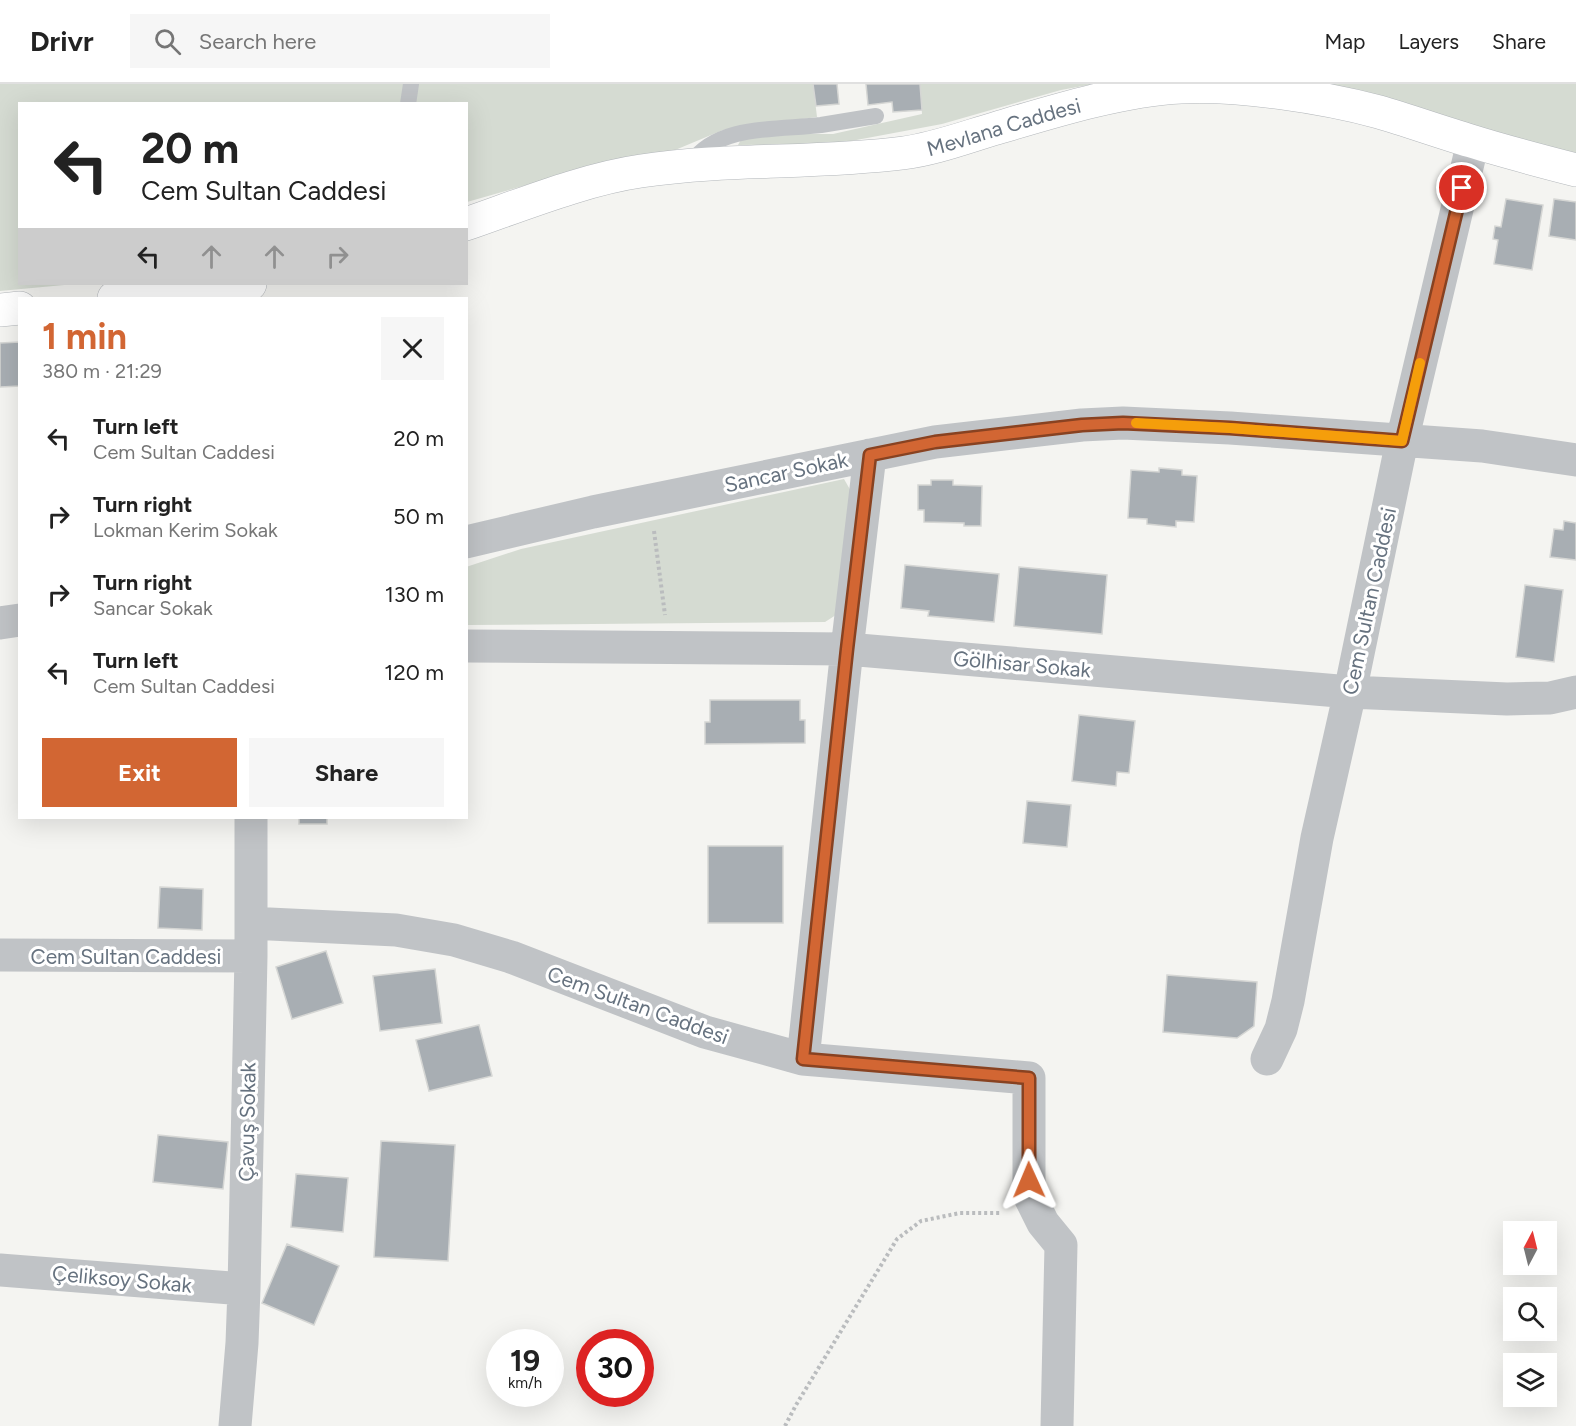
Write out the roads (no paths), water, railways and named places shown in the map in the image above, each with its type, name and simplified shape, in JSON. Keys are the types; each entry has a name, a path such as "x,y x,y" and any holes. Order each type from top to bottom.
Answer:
{"street":[{"name":"Mevlana Caddesi","path":"468,223 552,194 638,171 743,161 906,153 1081,105 1131,94 1181,87 1241,89 1343,104 1379,112 1473,142 1576,170"},
{"name":"Cem Sultan Caddesi","path":"1267,1059 1281,1029 1288,1001 1317,838 1402,441 1473,142"},
{"path":"128,297 244,289"},
{"path":"0,310 18,308"},
{"name":"Sancar Sokak","path":"468,542 650,500 935,442 1082,425 1123,423 1230,428 1482,446 1576,460"},
{"path":"803,1059 870,455"},
{"path":"0,623 18,620"},
{"name":"Gölhisar Sokak","path":"468,646 847,649 1350,692 1507,699 1550,698 1576,692"},
{"name":"Çavuş Sokak","path":"235,1426 244,1289 251,956 251,819"},
{"name":"Cem Sultan Caddesi","path":"251,923 396,930 454,940 511,957 705,1032 803,1059 1029,1078 1029,1196 1043,1223 1061,1245 1057,1426"},
{"name":"Cem Sultan Caddesi","path":"0,955 251,956"},
{"name":"Çeliksoy Sokak","path":"0,1270 244,1289"}],"lane":[{"path":"408,102 411,84"},
{"path":"689,166 698,153 707,146 736,135 876,116"}]}
